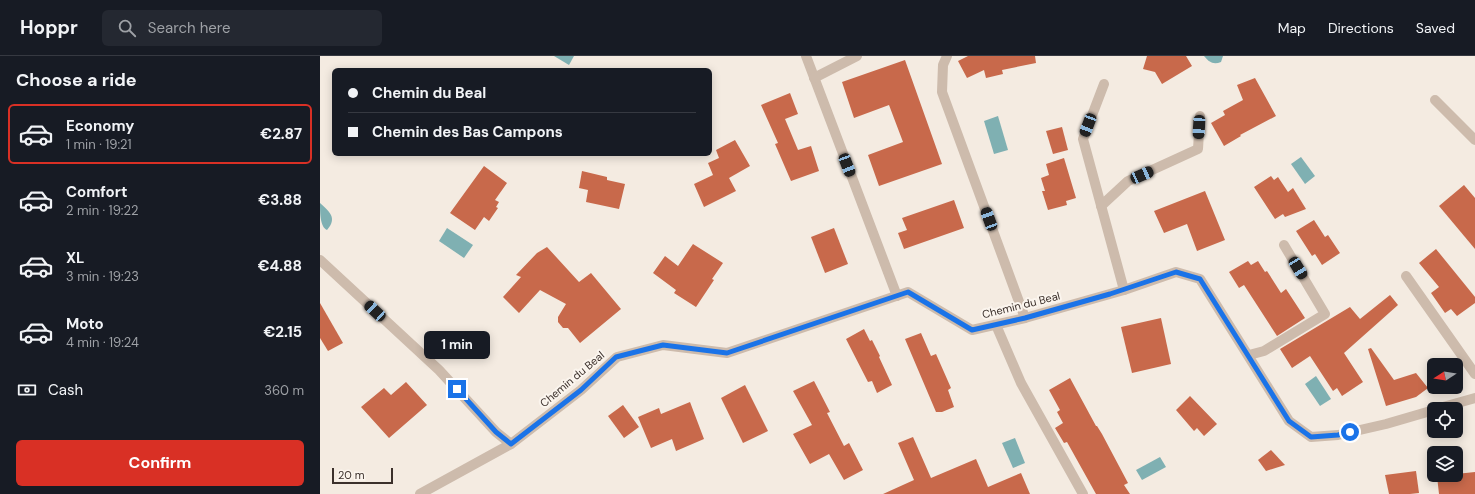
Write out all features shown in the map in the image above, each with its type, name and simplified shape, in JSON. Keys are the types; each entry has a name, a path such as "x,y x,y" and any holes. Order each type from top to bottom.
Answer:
{"street":[{"path":"806,56 897,296"},
{"path":"814,78 857,56"},
{"path":"947,56 942,65 942,92 1025,318"},
{"path":"1104,84 1083,139 1124,290"},
{"path":"1435,100 1475,140"},
{"path":"1101,206 1128,181 1198,149 1200,116"},
{"path":"1249,355 1264,351 1325,314 1284,245"},
{"path":"320,260 439,370 496,432 511,444"},
{"name":"Chemin du Beal","path":"420,494 511,444 581,390 616,357 663,345 727,353 908,292 972,330 1025,318 1124,290 1176,272 1200,279 1289,421 1311,437 1338,435 1386,424 1427,411"},
{"path":"1406,276 1475,374"},
{"path":"996,324 1022,383 1083,494"},
{"name":"Chemin du Beal","path":"1460,402 1475,398"}],"water":[{"path":"554,56 574,56 569,65"},
{"path":"1204,56 1223,56 1221,62 1213,63"},
{"path":"998,116 1008,150 994,154 984,121"},
{"path":"1301,157 1315,176 1305,184 1291,164"},
{"path":"320,203 329,212 332,218 332,222 327,230 322,223"},
{"path":"447,228 473,245 464,258 439,241"},
{"path":"1316,376 1331,399 1320,406 1305,384"},
{"path":"1015,438 1025,463 1013,468 1002,443"},
{"path":"1160,457 1166,467 1142,480 1136,470"}],"building":[{"path":"968,56 1035,56 1036,63 1002,70 1003,74 986,78 984,70 967,78 958,61"},
{"path":"1147,56 1186,56 1192,66 1162,84 1155,72 1143,69"},
{"path":"905,60 942,164 879,186 868,155 903,142 889,105 854,118 842,82"},
{"path":"1255,78 1276,116 1240,135 1241,136 1224,146 1211,123 1225,115 1223,111 1243,100 1237,85"},
{"path":"790,93 798,114 785,119 798,150 811,146 819,171 791,181 775,144 778,143 761,105"},
{"path":"1062,127 1068,150 1053,154 1046,131"},
{"path":"735,140 750,166 729,178 736,191 704,207 694,184 713,175 708,163 719,158 716,150"},
{"path":"1064,158 1076,198 1066,201 1067,205 1048,210 1042,191 1045,191 1041,178 1049,175 1046,164"},
{"path":"484,166 507,183 495,200 499,202 496,207 498,208 489,221 484,217 475,230 450,213"},
{"path":"582,171 607,177 607,180 625,184 619,209 586,202 588,190 579,188"},
{"path":"1271,176 1274,180 1278,177 1288,192 1293,188 1306,209 1285,217 1283,214 1275,219 1254,187"},
{"path":"1464,185 1475,198 1475,249 1439,206"},
{"path":"1205,191 1225,240 1197,251 1187,224 1164,233 1154,211"},
{"path":"954,200 964,228 904,249 898,233 907,230 902,218"},
{"path":"1314,220 1325,237 1328,235 1340,253 1322,265 1315,254 1312,256 1296,231"},
{"path":"834,228 848,264 825,273 811,237"},
{"path":"693,244 723,263 712,279 714,280 696,307 674,293 676,290 653,273 665,256 678,266"},
{"path":"547,247 579,282 591,273 621,309 580,343 568,328 563,328 558,322 558,317 566,304 540,290 519,313 503,297 521,277 516,275 537,253"},
{"path":"1436,249 1475,297 1475,303 1457,316 1451,309 1445,313 1431,293 1439,287 1419,263"},
{"path":"1248,261 1251,265 1258,261 1265,272 1267,271 1281,293 1286,289 1305,318 1277,336 1244,285 1239,288 1229,272"},
{"path":"1390,295 1398,305 1344,353 1363,382 1342,396 1337,388 1333,391 1310,356 1292,368 1280,349 1350,307 1360,319"},
{"path":"320,303 343,343 328,351 320,338"},
{"path":"1161,318 1171,364 1132,373 1121,327"},
{"path":"864,329 870,341 872,340 880,356 879,357 892,385 877,393 872,381 868,382 846,339"},
{"path":"921,333 931,356 936,354 951,388 948,390 954,407 942,412 936,412 905,339"},
{"path":"1371,348 1394,380 1416,373 1427,389 1416,397 1386,406 1368,349"},
{"path":"1070,378 1128,483 1124,485 1130,494 1096,494 1067,442 1064,443 1055,428 1063,423 1057,412 1060,410 1049,390"},
{"path":"814,381 830,412 827,413 844,446 849,443 863,470 844,480 829,454 810,464 793,434 812,425 793,391"},
{"path":"406,382 427,405 389,438 361,407 384,388 391,395"},
{"path":"745,385 768,431 743,443 721,398"},
{"path":"1190,396 1217,424 1204,436 1197,428 1194,431 1176,410"},
{"path":"690,402 704,439 676,451 672,439 651,448 638,417 659,408 661,414"},
{"path":"623,405 639,427 624,438 608,416"},
{"path":"913,437 931,478 976,459 988,487 1021,473 1030,494 883,494 914,480 898,443"},
{"path":"1271,450 1285,465 1266,471 1258,460"},
{"path":"1416,471 1419,493 1389,494 1385,475"},
{"path":"1475,472 1475,494 1439,494 1438,482 1463,482 1463,473"}],"route":[{"path":"457,389 496,432 511,444 581,390 616,357 663,345 727,353 908,292 972,330 1025,318 1110,294 1176,272 1200,279 1289,421 1311,437 1338,435 1350,432"}]}
